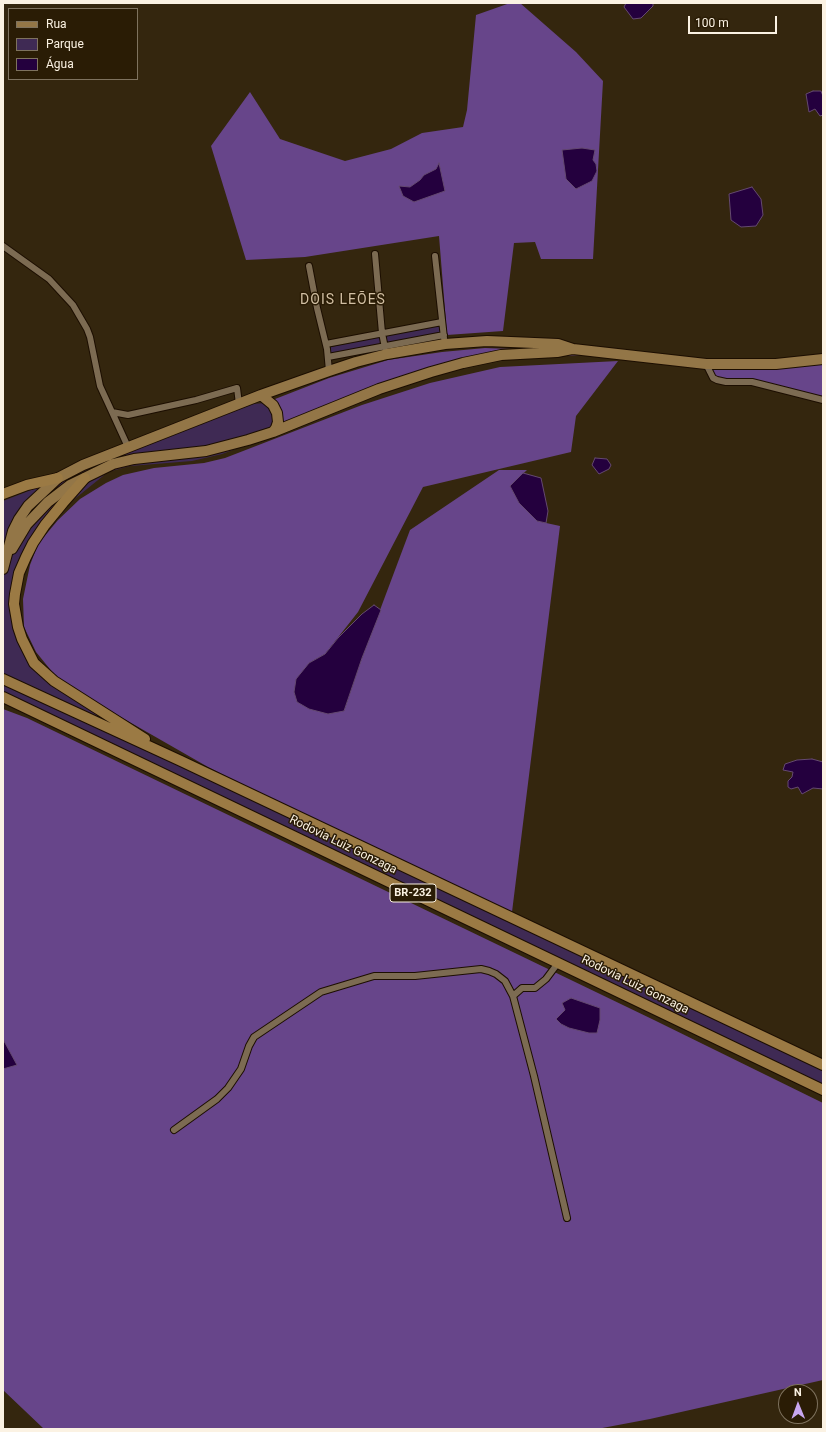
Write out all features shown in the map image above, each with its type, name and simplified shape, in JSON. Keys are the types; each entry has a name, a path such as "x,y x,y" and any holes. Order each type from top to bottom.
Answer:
{"highway":[{"path":"3,494 27,485 58,478"},
{"path":"85,478 45,525 26,557 20,573 14,604 20,634 34,663 54,681 181,761"},
{"name":"Rodovia Luiz Gonzaga","path":"3,679 181,761 823,1065"},
{"name":"Rodovia Luiz Gonzaga","path":"3,697 823,1090"}],"main road":[{"path":"3,569 13,531 19,519 28,506 58,478 83,465 261,395 386,350 444,339 558,344 573,349 706,364 776,364 823,358"},
{"path":"7,558 27,524 37,512 59,492 113,464 134,459 206,451 248,440 273,432 379,389 470,361 501,355 557,352 573,349"},
{"path":"261,395 273,405 278,413 278,422 273,432"}],"street":[{"path":"3,246 49,279 73,305 88,333 93,351 95,367 104,397 128,447"},
{"path":"328,358 386,350 382,333 375,254"},
{"path":"435,256 444,339"},
{"path":"310,266 317,308 326,344 329,371"},
{"path":"326,344 442,322"},
{"path":"706,364 713,378 717,380 726,382 752,382 823,400"},
{"path":"112,412 128,415 196,400 237,388 239,404"},
{"path":"513,996 522,988 535,988 546,979 558,963"},
{"path":"174,1130 218,1099 228,1088 240,1069 254,1037 313,997 326,990 374,976 415,976 481,969 489,970 505,981 513,996 534,1076 567,1218"}],"green space":[{"path":"439,326 441,327 441,334 389,343 386,341 387,335"},
{"path":"377,337 381,340 379,344 331,354 330,352 331,347"},
{"path":"266,403 273,406 274,435 222,454 192,461 130,466 108,472 56,514 34,543 13,603 34,663 116,726 3,678 3,501 252,404"},
{"path":"3,679 823,1068 823,1089 3,697"}],"shaded area":[{"path":"510,3 520,3 576,52 603,81 593,259 541,259 535,242 514,243 503,331 447,335 439,236 305,257 246,260 211,146 250,92 280,139 345,161 391,149 422,133 463,127 467,110 476,15"},
{"path":"485,348 538,350 583,355 492,359 440,370 289,429 280,423 270,401 329,378 388,360 442,352"},
{"path":"618,361 576,416 571,452 423,487 358,612 325,654 309,663 344,711 362,658 410,530 499,470 527,470 510,486 537,521 560,526 512,912 265,796 208,767 119,716 58,679 36,652 24,627 23,599 30,565 38,544 58,520 80,499 106,483 123,475 154,468 204,463 225,458 362,405 430,383 500,367"},
{"path":"823,361 823,400 763,385 721,381 709,370 771,369"},
{"path":"3,709 27,718 823,1103 823,1380 805,1384 778,1384 778,1390 650,1419 597,1429 44,1429 3,1390"}],"water":[{"path":"626,3 653,3 653,6 641,18 633,19 624,7"},
{"path":"813,91 821,91 823,96 823,115 820,116 815,109 809,112 806,94"},
{"path":"582,148 595,150 593,160 596,164 597,171 592,181 576,189 566,179 562,150"},
{"path":"439,163 445,191 414,202 403,196 399,186 410,187 424,175 436,169"},
{"path":"752,187 761,199 763,215 756,226 741,227 731,220 729,194"},
{"path":"595,458 607,459 611,465 609,469 599,474 592,465"},
{"path":"523,473 541,478 548,511 546,523 537,521 519,503 510,486"},
{"path":"374,605 381,610 362,658 344,711 328,714 309,709 297,702 294,692 296,679 309,663 325,654 338,638 362,614"},
{"path":"812,759 823,762 823,789 813,788 802,794 798,787 791,789 788,787 788,781 792,777 793,772 783,770 785,764 797,760"},
{"path":"571,998 600,1008 600,1020 597,1033 589,1033 569,1028 561,1024 556,1019 565,1010 562,1003"},
{"path":"3,1039 17,1065 3,1069"}],"district":[{"name":"DOIS LEÕES","path":"343,300"}]}
